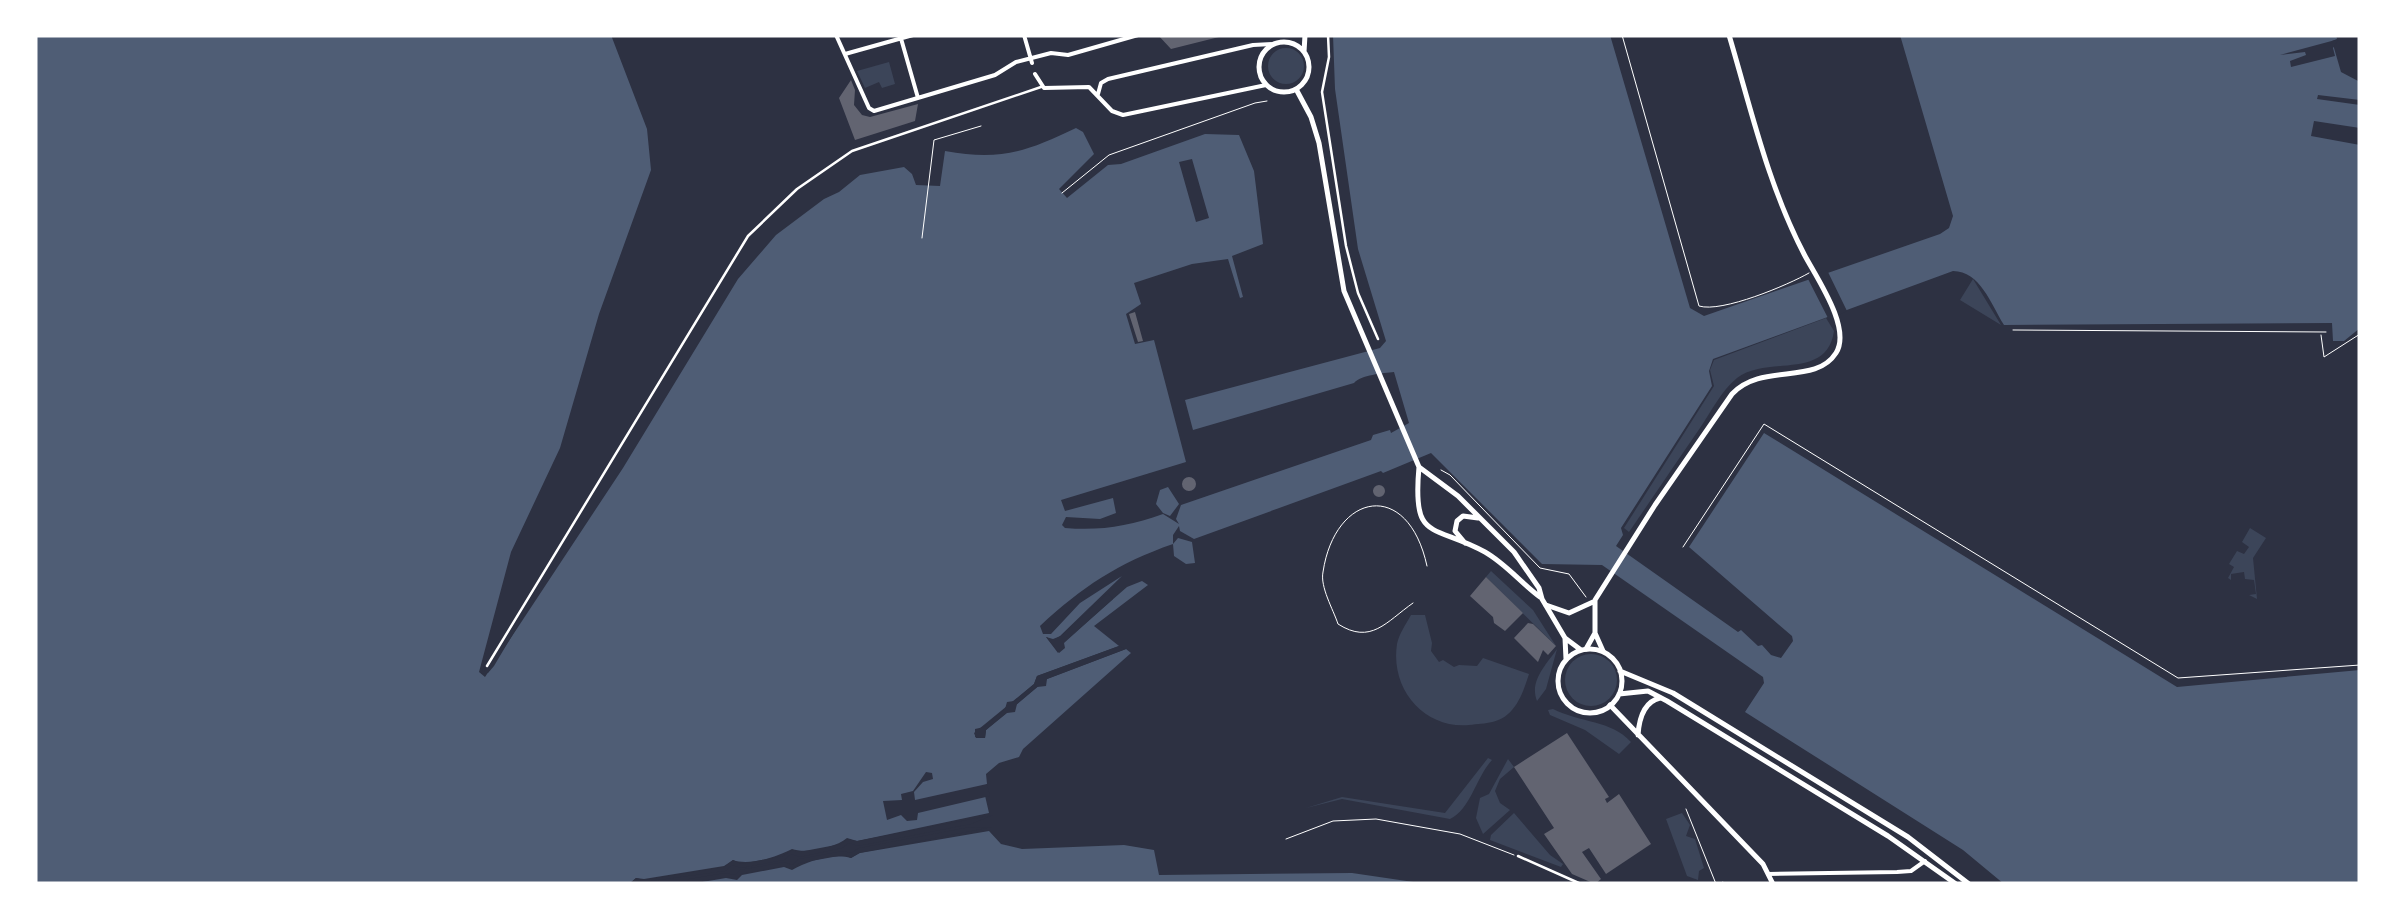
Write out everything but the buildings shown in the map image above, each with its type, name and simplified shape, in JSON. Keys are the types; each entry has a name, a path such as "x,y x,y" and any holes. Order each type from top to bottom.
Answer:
{"main road":[{"path":"1303,35 1308,72 1296,89 1280,92 1266,84 1259,72 1259,61 1274,44 1303,35"},
{"path":"1296,89 1312,118 1319,143 1340,274 1366,346 1419,467 1416,505 1428,526 1499,561 1544,602 1569,613 1594,599 1732,394 1746,382 1764,375 1802,372 1829,360 1840,340 1836,318 1772,185 1729,35"},
{"path":"1289,42 1304,52"},
{"path":"1419,467 1480,519 1525,566 1566,638 1583,649 1602,651 1614,660 1620,671 1619,694 1610,706 1592,713 1574,708 1560,694 1558,676 1566,659 1566,638"},
{"path":"1466,544 1456,534 1456,521 1468,516 1480,519"},
{"path":"1594,599 1595,633 1602,651"},
{"path":"1566,659 1583,649 1595,633"},
{"path":"1620,671 1673,694 1930,851 1969,884"},
{"path":"1619,694 1637,690 1661,698 1926,860 1956,884"},
{"path":"1638,735 1644,711 1654,699 1661,698"},
{"path":"1610,706 1739,840 1772,884"}],"street":[{"path":"836,35 868,108 874,111 995,75 1016,62 1050,53 1068,55 1138,35"},
{"path":"845,54 912,35"},
{"path":"1024,35 1031,60"},
{"path":"1328,35 1329,57 1322,92 1346,246 1358,293 1378,339"},
{"path":"901,37 918,98"},
{"path":"1098,94 1101,83 1108,78 1254,45 1274,44"},
{"path":"1035,74 1042,86"},
{"path":"488,666 748,236 797,189 852,152 1042,86 1089,86 1112,111 1129,114 1266,84"},
{"path":"1518,856 1581,884"},
{"path":"1768,874 1898,872 1911,870 1926,860"}],"lane":[{"path":"1622,35 1699,306 1725,306 1812,271"},
{"path":"1062,193 1108,156 1267,102"},
{"path":"922,238 934,140 981,126"},
{"path":"2013,330 2326,332"},
{"path":"2320,332 2324,357 2360,334"},
{"path":"1682,547 1764,424 2178,678 2360,665"},
{"path":"1412,604 1368,633 1355,633 1338,624 1322,575 1337,526 1351,514 1372,508 1395,510 1408,518 1419,537 1427,566"},
{"path":"1286,839 1333,822 1376,819 1460,834 1518,856"}],"path":[{"path":"1450,476 1540,568 1563,572 1594,599"},
{"path":"1686,809 1716,884"}],"shaded area":[{"path":"35,35 611,35 647,129 651,170 599,314 560,448 511,552 479,672 485,677 623,468 738,279 776,235 860,175 904,167 916,185 940,186 945,151 982,155 1012,152 1076,128 1083,132 1094,154 1059,189 1067,198 1108,165 1121,164 1205,134 1239,135 1254,171 1263,244 1232,256 1243,297 1240,298 1228,259 1192,264 1134,283 1141,304 1126,314 1135,344 1154,340 1186,462 1061,500 1065,511 1113,498 1116,513 1100,519 1066,517 1062,525 1065,528 1115,527 1163,514 1179,524 1176,519 1181,505 1371,440 1373,435 1390,430 1391,433 1409,423 1394,372 1367,376 1193,430 1185,400 1380,348 1386,341 1358,249 1335,89 1333,35 1610,35 1690,308 1704,316 1949,228 1953,216 1900,35 2336,35 2337,39 2332,41 2341,72 2360,82 2360,100 2318,95 2317,99 2360,105 2360,128 2314,121 2311,136 2360,145 2360,328 2344,341 2333,341 2332,323 2004,325 1978,283 1971,276 1953,271 1713,359 1709,371 1712,386 1621,528 1623,535 1616,546 1738,632 1741,630 1771,655 1781,658 1793,641 1792,636 1689,547 1764,433 2177,687 2360,670 2360,884 2004,884 1963,850 1745,712 1764,683 1763,677 1602,565 1542,564 1431,453 1194,539 1180,531 1179,526 1173,544 1118,568 1071,599 1040,626 1043,634 1051,634 1080,603 1122,576 1060,636 1053,640 1046,637 1058,653 1063,643 1127,587 1142,581 1148,585 1094,626 1119,646 1037,676 1034,684 974,733 976,738 985,738 986,730 1047,679 1126,649 1131,653 1023,749 1019,757 999,763 986,774 987,784 983,787 989,813 857,841 847,838 820,849 792,849 755,861 733,860 724,866 636,878 629,884 35,884"},
{"path":"1286,48 1299,53 1304,66 1299,79 1286,84 1273,79 1268,66 1273,53"},
{"path":"889,62 895,84 882,88 879,82 865,88 857,71"},
{"path":"1973,279 2001,325 1960,300"},
{"path":"1826,318 1834,331 1820,356 1794,365 1749,371 1731,383 1629,532 1624,528 1714,386 1710,370 1714,360"},
{"path":"1168,487 1179,504 1170,516 1156,504 1160,490"},
{"path":"2250,528 2266,538 2253,558 2257,599 2249,595 2256,594 2254,580 2245,579 2244,572 2228,578 2234,567 2229,564 2237,551 2244,554 2249,547 2242,542"},
{"path":"1178,538 1192,542 1195,563 1186,564 1174,556 1173,544"},
{"path":"1491,571 1533,610 1556,646 1486,577"},
{"path":"1411,615 1425,615 1431,651 1439,662 1443,660 1454,667 1477,666 1483,658 1529,674 1512,710 1492,722 1453,725 1425,713 1414,703 1399,677 1396,661 1398,640"},
{"path":"1557,649 1546,689 1537,701 1537,680"},
{"path":"1591,654 1609,662 1617,680 1609,698 1591,706 1573,698 1565,680 1573,662"},
{"path":"1548,710 1605,726 1631,742 1619,754 1585,730 1550,715"},
{"path":"1488,758 1492,760 1468,800 1450,819 1342,799 1306,808 1342,797 1445,813"},
{"path":"1508,759 1514,767 1500,779 1495,791 1500,803 1510,810 1483,834 1476,818 1480,798 1489,794"},
{"path":"1514,813 1550,855 1563,864 1561,867 1490,840"},
{"path":"1682,813 1690,825 1686,836 1695,839 1704,868 1699,871 1698,880 1687,876 1666,819"},
{"path":"989,831 1001,844 1022,849 1124,845 1154,850 1159,875 1352,873 1427,884 690,884 737,880 742,875 784,867 792,870 820,859 851,858 860,853"}],"pier":[{"path":"2339,39 2333,48 2335,56 2291,67 2290,61 2306,55 2305,52 2280,55"},
{"path":"1192,159 1209,218 1196,222 1179,162"},
{"path":"1827,270 1847,311 1829,320 1807,277"},
{"path":"570,538 494,666 481,674 487,659 484,672"},
{"path":"1108,593 1113,599 1064,643 1065,648 1059,653 1046,637 1061,636"},
{"path":"1119,646 1126,649 1047,679 1046,686 1037,687 1017,704 1015,712 1007,713 986,730 985,738 975,737 975,729 984,727 1005,709 1007,702 1014,701 1034,684 1037,676"},
{"path":"926,772 932,773 933,779 923,782 914,792 915,800 987,784 990,796 918,813 917,820 907,821 901,815 887,820 883,801 902,800 901,794 913,791"},
{"path":"993,815 971,824 858,846 849,843 800,857 791,854 784,860 741,868 732,865 725,871 629,884 636,878 724,867 733,860 741,864 783,856 792,850 841,844 847,839 857,841"},
{"path":"992,827 859,853 851,858 844,855 800,863 792,869 784,866 741,874 737,879 726,877 685,884 689,879 735,875 740,870 784,862 792,865 799,859 851,853 859,848 965,828"}]}
